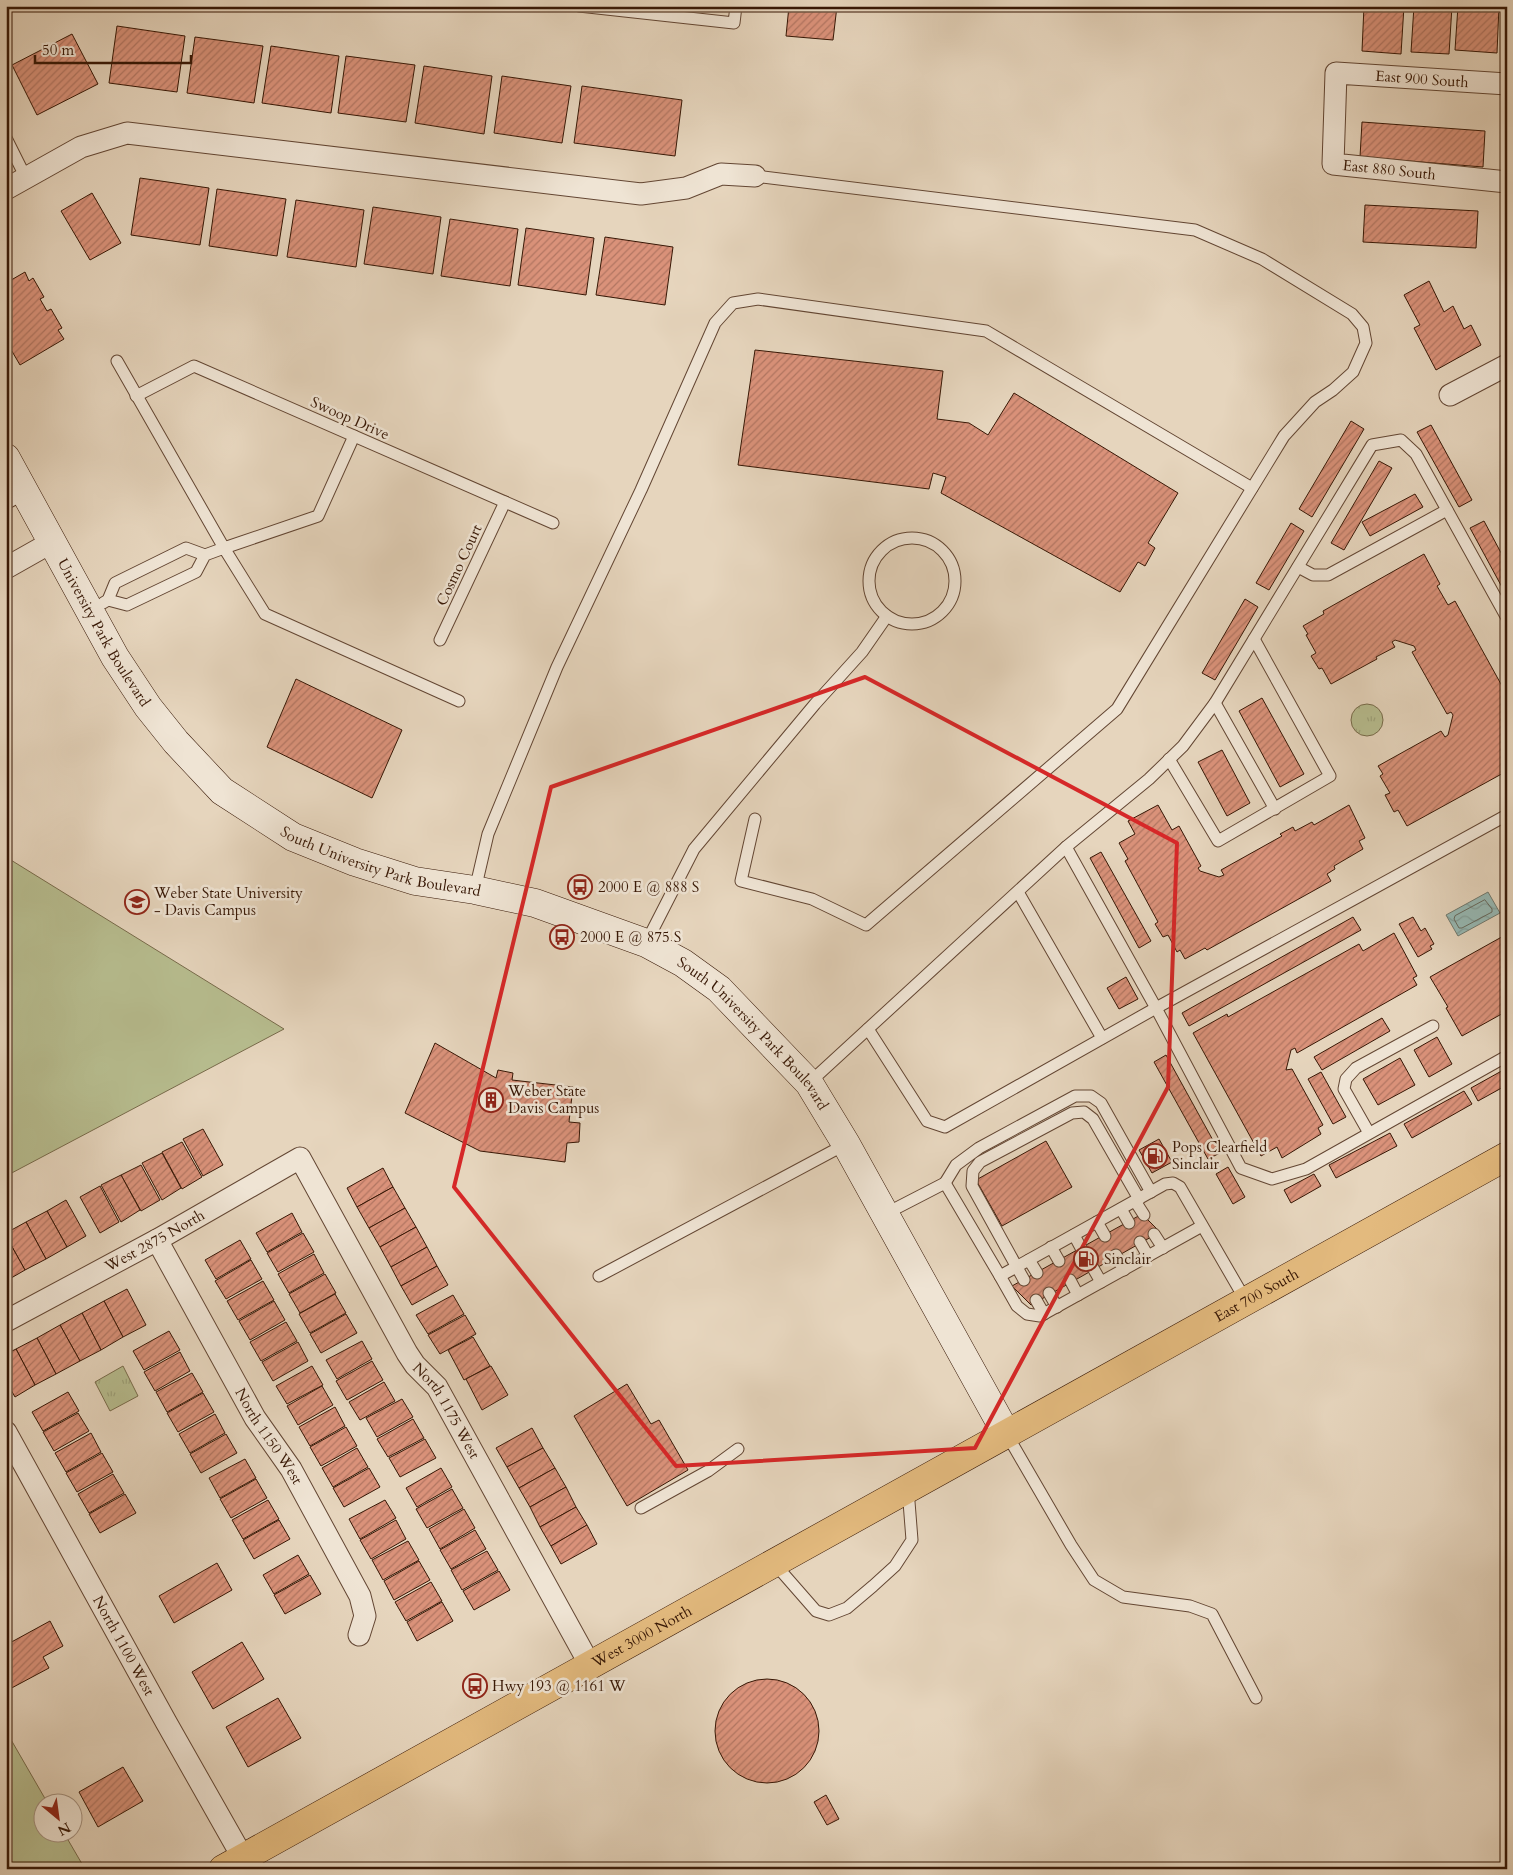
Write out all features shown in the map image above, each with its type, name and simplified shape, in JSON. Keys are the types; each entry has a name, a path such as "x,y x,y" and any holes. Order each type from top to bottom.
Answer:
{"main road":[{"name":"East 700 South","path":"1006,1433 1507,1156"},
{"name":"West 3000 North","path":"233,1863 1006,1433"}],"street":[{"name":"East 900 South","path":"1336,73 1507,84"},
{"name":"East 880 South","path":"1336,73 1332,164 1507,182"},
{"path":"6,189 81,147 127,133 641,194 686,188 721,174 755,176"},
{"path":"1450,395 1507,365"},
{"name":"University Park Boulevard","path":"6,458 15,493 98,605 115,657 148,707 176,742 222,791"},
{"path":"6,568 52,542"},
{"name":"South University Park Boulevard","path":"222,791 293,836 355,862 415,881 475,890 535,903 646,943 683,963 719,989 809,1083 846,1144 1006,1433"},
{"name":"West 2875 North","path":"6,1322 157,1240 300,1158"},
{"name":"North 1175 West","path":"300,1158 407,1353 415,1365 437,1387 590,1665"},
{"name":"North 1150 West","path":"157,1240 255,1418 292,1469 360,1596 365,1616 359,1635"},
{"name":"North 1100 West","path":"6,1432 166,1722 233,1863"}],"lane":[{"path":"579,6 671,11 734,23 736,6"},
{"path":"6,138 26,178"},
{"path":"755,176 1194,230 1262,259 1352,314 1362,327 1366,343 1353,372 1333,390 1315,402 1284,436 1117,709 866,925 812,899 741,881 756,819"},
{"path":"475,890 488,834 557,666 641,490 716,323 733,303 758,299 986,331 1252,488"},
{"path":"117,361 224,548 265,614 460,701"},
{"name":"Swoop Drive","path":"136,396 194,366 553,523"},
{"path":"98,605 115,583 186,548 205,555 318,516 354,436"},
{"path":"809,1083 1066,847 1149,779 1183,746 1215,703 1372,445 1401,440 1416,454 1507,618"},
{"name":"Cosmo Court","path":"440,640 505,502"},
{"path":"1298,567 1313,575 1328,575 1447,510"},
{"path":"916,538 931,541 943,550 955,571 955,586 951,600 942,613 930,620 915,624 900,623 886,616 873,600 869,586 872,565 879,552 891,543 901,539 916,538"},
{"path":"98,605 127,605 196,572 205,555"},
{"path":"646,943 694,850 815,704 862,652 886,616"},
{"path":"1169,759 1218,842 1330,776 1254,639"},
{"path":"1215,703 1275,809"},
{"path":"868,1029 927,1121 945,1126 1507,815"},
{"path":"1066,847 1156,1008 1242,1168 1272,1178 1306,1169 1507,1056"},
{"path":"1018,892 1102,1038"},
{"path":"1369,1133 1344,1089 1346,1079 1356,1068 1433,1026"},
{"path":"885,1214 945,1182 956,1165 979,1148 1075,1096 1091,1096 1101,1103 1151,1192"},
{"path":"1024,1280 972,1186 973,1171 980,1162 1072,1113 1084,1112 1093,1119 1144,1215"},
{"path":"599,1276 846,1144"},
{"path":"945,1182 1017,1306 1027,1314 1040,1316 1044,1314 1202,1226"},
{"path":"1000,1276 1165,1184 1173,1183 1180,1186 1246,1301"},
{"path":"1121,1209 1129,1223"},
{"path":"1097,1222 1105,1236"},
{"path":"1154,1234 1163,1248"},
{"path":"1074,1235 1082,1248"},
{"path":"1140,1242 1148,1256"},
{"path":"1052,1247 1059,1261"},
{"path":"1116,1256 1124,1270"},
{"path":"1029,1260 1038,1273"},
{"path":"1093,1268 1101,1282"},
{"path":"1070,1280 1078,1295"},
{"path":"1049,1293 1057,1307"},
{"path":"1036,1300 1044,1314"},
{"path":"1006,1433 1071,1545 1094,1580 1123,1596 1190,1606 1212,1614 1256,1698"},
{"path":"642,1508 708,1471 738,1449"},
{"path":"774,1563 816,1611 829,1615 847,1608 895,1566 912,1540 908,1488"}],"highlighted area":[{"path":"865,677 1177,843 1168,1087 975,1448 676,1466 454,1187 551,787"}],"green space":[{"path":"1367,704 1373,705 1378,709 1382,714 1382,726 1378,731 1373,735 1367,736 1361,735 1356,731 1352,726 1351,720 1352,714 1356,709 1361,705"},
{"path":"6,857 284,1029 6,1176"},
{"path":"123,1366 138,1396 110,1411 95,1382"},
{"path":"6,1731 41,1792 32,1792 32,1842 69,1842 85,1869 6,1869"}],"water":[{"path":"1488,892 1500,913 1458,936 1446,915"}],"building":[{"path":"789,6 837,6 833,40 786,36"},
{"path":"1364,6 1404,6 1401,54 1362,51"},
{"path":"1414,6 1452,6 1449,54 1411,52"},
{"path":"1458,6 1499,6 1497,53 1455,50"},
{"path":"117,26 185,36 177,92 109,83"},
{"path":"72,34 98,84 37,115 12,65"},
{"path":"195,37 263,46 254,103 187,93"},
{"path":"271,46 339,56 331,113 262,103"},
{"path":"346,56 415,65 406,122 338,113"},
{"path":"424,66 492,76 484,134 415,123"},
{"path":"502,76 571,86 562,143 494,133"},
{"path":"582,86 682,100 675,156 574,143"},
{"path":"1362,122 1485,131 1483,167 1360,157"},
{"path":"140,178 209,188 200,245 131,235"},
{"path":"217,189 286,199 277,256 209,246"},
{"path":"92,193 121,243 90,260 61,211"},
{"path":"296,200 364,210 356,267 287,257"},
{"path":"1365,205 1478,211 1476,248 1363,242"},
{"path":"373,207 441,217 433,274 364,264"},
{"path":"450,219 518,229 510,286 441,276"},
{"path":"526,228 594,238 586,295 518,285"},
{"path":"605,237 673,247 665,305 596,295"},
{"path":"25,272 29,281 33,278 44,297 40,299 47,311 51,309 62,328 58,330 64,339 20,365 6,341 6,283"},
{"path":"1429,281 1444,312 1453,306 1464,329 1471,325 1481,345 1436,370 1414,328 1420,325 1404,295"},
{"path":"755,350 943,371 937,419 969,423 988,435 1014,393 1178,493 1148,543 1155,548 1145,566 1138,562 1120,592 941,493 946,477 933,473 929,489 738,465"},
{"path":"1351,421 1364,429 1312,517 1299,509"},
{"path":"1431,425 1472,500 1459,507 1417,432"},
{"path":"1379,461 1392,468 1344,550 1331,543"},
{"path":"1415,494 1423,507 1370,536 1362,522"},
{"path":"1484,521 1507,564 1507,588 1503,589 1470,528"},
{"path":"1291,523 1304,531 1269,590 1256,583"},
{"path":"1424,554 1440,584 1437,586 1448,605 1455,601 1507,695 1507,771 1407,826 1398,810 1394,812 1385,795 1390,793 1380,776 1383,774 1378,766 1441,731 1445,737 1448,735 1453,715 1451,712 1447,714 1412,652 1416,650 1414,646 1395,640 1392,642 1395,647 1331,684 1322,668 1319,669 1311,656 1316,653 1303,626 1324,614 1323,611"},
{"path":"1245,599 1258,607 1215,680 1202,673"},
{"path":"296,679 402,730 372,798 267,747"},
{"path":"1262,698 1304,774 1280,787 1239,711"},
{"path":"1222,750 1250,803 1227,816 1198,762"},
{"path":"1158,805 1172,830 1179,826 1201,866 1198,868 1200,871 1219,877 1224,875 1221,870 1282,836 1280,834 1293,827 1295,831 1312,822 1314,825 1349,805 1365,838 1359,841 1363,849 1334,866 1335,869 1327,874 1331,881 1207,950 1205,948 1185,959 1180,950 1177,952 1168,935 1163,937 1155,924 1158,922 1125,861 1128,859 1119,843 1135,834 1128,821"},
{"path":"1101,852 1151,941 1139,948 1090,858"},
{"path":"1353,917 1361,930 1189,1026 1182,1013"},
{"path":"1413,917 1421,931 1425,928 1434,944 1430,946 1432,949 1418,957 1399,924"},
{"path":"1394,933 1417,976 1413,978 1417,985 1297,1053 1295,1048 1291,1050 1286,1070 1292,1069 1323,1125 1318,1128 1321,1134 1282,1158 1277,1147 1261,1156 1193,1033 1227,1014 1228,1017 1359,944 1363,951"},
{"path":"1507,934 1507,1011 1462,1036 1446,1008 1448,1007 1430,977"},
{"path":"1126,977 1138,999 1119,1009 1107,988"},
{"path":"1382,1018 1390,1031 1322,1070 1314,1057"},
{"path":"1437,1037 1452,1064 1429,1077 1414,1050"},
{"name":"Weber State Davis Campus","path":"435,1043 496,1078 498,1070 513,1073 512,1080 573,1087 569,1122 580,1123 579,1142 567,1143 565,1162 480,1151 405,1113"},
{"path":"1166,1055 1220,1153 1208,1159 1154,1062"},
{"path":"1400,1058 1415,1085 1378,1105 1363,1079"},
{"path":"1507,1068 1507,1085 1478,1101 1471,1088"},
{"path":"1321,1072 1346,1117 1333,1124 1308,1079"},
{"path":"1464,1091 1472,1104 1412,1138 1404,1124"},
{"path":"203,1129 223,1165 203,1176 183,1139"},
{"path":"1390,1133 1397,1146 1336,1178 1329,1165"},
{"name":"Pops Clearfield Sinclair","path":"1159,1139 1172,1162 1152,1173 1139,1150"},
{"path":"1046,1141 1072,1187 1002,1226 976,1180"},
{"path":"182,1142 202,1177 182,1189 162,1152"},
{"path":"162,1153 181,1188 162,1200 142,1163"},
{"path":"141,1165 160,1200 141,1211 121,1175"},
{"path":"1228,1167 1245,1197 1233,1204 1216,1174"},
{"path":"383,1168 393,1187 357,1207 347,1188"},
{"path":"1314,1174 1321,1186 1291,1203 1284,1190"},
{"path":"121,1175 140,1210 121,1222 101,1185"},
{"path":"100,1186 119,1222 100,1233 80,1197"},
{"path":"393,1187 405,1208 369,1228 357,1207"},
{"path":"66,1200 86,1236 67,1247 47,1211"},
{"path":"405,1208 416,1227 380,1247 369,1228"},
{"path":"47,1211 67,1247 46,1259 26,1222"},
{"path":"292,1213 302,1232 267,1252 256,1233"},
{"name":"Sinclair","path":"1142,1214 1160,1232 1031,1305 1012,1286"},
{"path":"26,1222 46,1259 25,1270 6,1233"},
{"path":"416,1227 427,1247 391,1267 380,1247"},
{"path":"303,1233 314,1252 278,1272 267,1253"},
{"path":"6,1236 25,1270 6,1281"},
{"path":"240,1240 251,1259 216,1279 205,1260"},
{"path":"427,1247 437,1266 401,1286 391,1267"},
{"path":"314,1254 324,1273 289,1293 278,1274"},
{"path":"251,1260 262,1279 226,1299 215,1281"},
{"path":"437,1266 448,1285 412,1305 401,1286"},
{"path":"325,1274 336,1293 300,1313 289,1294"},
{"path":"263,1281 274,1300 238,1320 227,1301"},
{"path":"127,1289 146,1325 123,1337 104,1301"},
{"path":"335,1294 346,1313 310,1333 299,1314"},
{"path":"453,1295 464,1314 428,1334 416,1315"},
{"path":"104,1301 123,1337 101,1350 82,1313"},
{"path":"274,1301 285,1320 250,1340 239,1321"},
{"path":"82,1313 101,1350 80,1361 60,1325"},
{"path":"346,1314 357,1333 321,1353 310,1334"},
{"path":"465,1315 476,1334 440,1354 428,1335"},
{"path":"286,1322 297,1341 261,1361 250,1342"},
{"path":"60,1325 80,1361 56,1374 37,1338"},
{"path":"169,1331 180,1350 144,1370 133,1351"},
{"path":"473,1337 490,1366 464,1380 448,1350"},
{"path":"37,1338 56,1374 35,1385 16,1349"},
{"path":"362,1341 372,1359 337,1379 326,1360"},
{"path":"298,1342 308,1361 273,1381 262,1362"},
{"path":"16,1349 35,1385 15,1397 6,1381 6,1354"},
{"path":"180,1352 190,1371 155,1391 144,1372"},
{"path":"372,1361 383,1380 347,1400 336,1381"},
{"path":"312,1366 323,1385 287,1404 276,1386"},
{"path":"491,1366 508,1395 482,1410 466,1379"},
{"path":"192,1373 203,1392 167,1412 156,1392"},
{"path":"384,1382 395,1401 360,1420 349,1402"},
{"path":"627,1384 651,1424 659,1420 688,1470 627,1506 574,1416"},
{"path":"322,1386 333,1405 298,1425 287,1406"},
{"path":"68,1392 79,1411 43,1431 32,1412"},
{"path":"203,1393 214,1412 178,1432 167,1413"},
{"path":"402,1399 413,1417 377,1437 366,1418"},
{"path":"335,1407 345,1426 310,1446 299,1427"},
{"path":"78,1413 89,1431 54,1451 43,1432"},
{"path":"215,1414 225,1433 190,1453 179,1434"},
{"path":"413,1419 424,1438 388,1457 377,1439"},
{"path":"346,1427 357,1446 321,1466 310,1447"},
{"path":"532,1428 543,1448 507,1467 496,1448"},
{"path":"91,1433 101,1452 66,1472 55,1453"},
{"path":"226,1434 237,1453 201,1473 190,1454"},
{"path":"425,1439 436,1458 400,1477 389,1458"},
{"path":"357,1448 368,1467 333,1487 322,1468"},
{"path":"543,1448 555,1468 519,1488 507,1467"},
{"path":"102,1453 113,1472 77,1492 66,1473"},
{"path":"245,1459 256,1478 220,1498 209,1478"},
{"path":"369,1468 380,1487 344,1507 333,1488"},
{"path":"441,1468 452,1487 417,1507 406,1488"},
{"path":"555,1468 566,1487 530,1507 519,1488"},
{"path":"113,1474 124,1493 89,1513 78,1494"},
{"path":"256,1479 267,1498 231,1518 220,1499"},
{"path":"566,1487 576,1507 540,1527 530,1507"},
{"path":"452,1489 463,1508 427,1528 416,1509"},
{"path":"125,1494 136,1513 100,1533 89,1514"},
{"path":"268,1500 279,1519 243,1539 232,1520"},
{"path":"385,1500 396,1518 360,1539 349,1519"},
{"path":"576,1507 587,1525 551,1546 540,1527"},
{"path":"464,1509 475,1528 440,1549 429,1529"},
{"path":"279,1520 290,1539 254,1559 243,1540"},
{"path":"396,1520 406,1539 371,1559 360,1540"},
{"path":"587,1525 597,1544 561,1564 551,1546"},
{"path":"475,1530 486,1549 451,1569 440,1550"},
{"path":"408,1541 419,1560 383,1580 372,1560"},
{"path":"487,1551 498,1570 462,1590 451,1570"},
{"path":"298,1555 309,1574 274,1594 263,1575"},
{"path":"419,1561 430,1580 394,1600 384,1581"},
{"path":"217,1563 232,1590 174,1623 159,1596"},
{"path":"499,1571 510,1590 474,1610 463,1591"},
{"path":"310,1575 321,1594 285,1614 274,1595"},
{"path":"431,1582 442,1601 406,1621 395,1602"},
{"path":"442,1602 453,1621 417,1641 407,1622"},
{"path":"50,1621 63,1646 43,1657 49,1668 6,1691 6,1645"},
{"path":"242,1642 264,1679 213,1709 192,1672"},
{"path":"767,1679 787,1683 804,1694 815,1711 819,1731 815,1751 804,1768 787,1779 767,1783 747,1779 730,1768 719,1751 715,1731 719,1711 730,1694 747,1683"},
{"path":"278,1698 301,1738 248,1767 226,1727"},
{"path":"123,1767 143,1801 98,1827 82,1798 82,1792 79,1792"},
{"path":"826,1795 839,1819 827,1825 814,1802"}],"place":[{"name":"2000 E @ 888 S","path":"580,887"},
{"name":"Weber State University - Davis Campus","path":"137,902"},
{"name":"2000 E @ 875 S","path":"562,937"},
{"name":"Weber State Davis Campus","path":"491,1100"},
{"name":"Pops Clearfield Sinclair","path":"1155,1156"},
{"name":"Sinclair","path":"1086,1259"},
{"name":"Hwy 193 @ 1161 W","path":"475,1686"}]}
